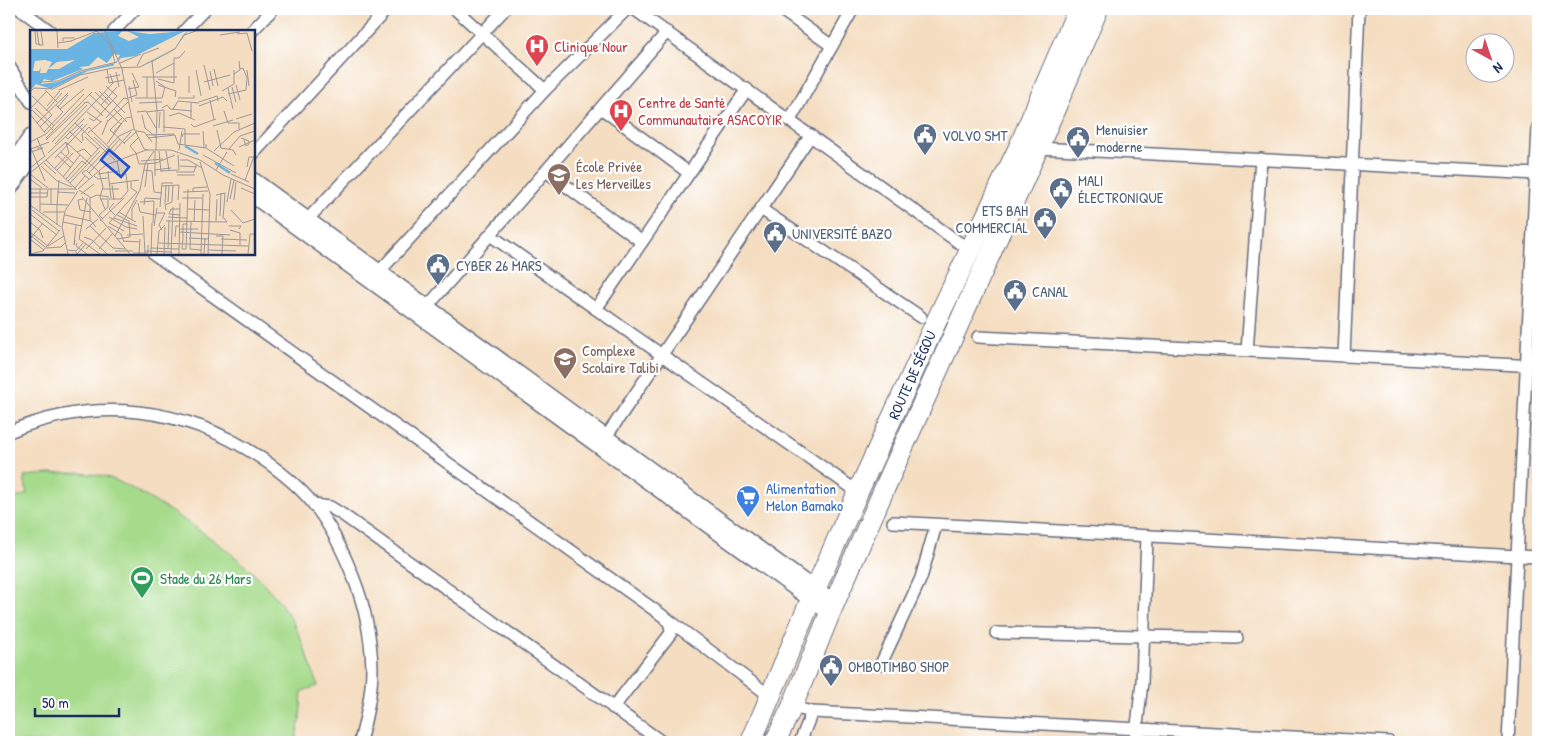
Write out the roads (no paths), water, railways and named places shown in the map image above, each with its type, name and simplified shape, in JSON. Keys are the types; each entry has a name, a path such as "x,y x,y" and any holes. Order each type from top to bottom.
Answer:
{"highway":[{"name":"ROUTE DE SÉGOU","path":"751,742 858,492 1019,147 1078,9"},
{"name":"ROUTE DE SÉGOU","path":"775,742 792,707 832,607 1038,148 1098,9"}],"street":[{"path":"20,9 49,30"},
{"path":"115,30 135,9"},
{"path":"185,30 205,9"},
{"path":"253,30 273,9"},
{"path":"255,152 387,9"},
{"path":"455,9 545,90"},
{"path":"308,220 505,9"},
{"path":"379,272 545,90 627,9"},
{"path":"634,9 958,242 971,248"},
{"path":"780,9 832,46"},
{"path":"790,120 853,9"},
{"path":"1344,356 1359,9"},
{"path":"427,307 667,32"},
{"path":"9,66 30,100"},
{"path":"596,309 747,89"},
{"path":"601,108 689,173"},
{"path":"1508,742 1517,556 1532,366 1538,127"},
{"path":"606,437 811,135"},
{"path":"9,169 30,138"},
{"path":"1038,148 1537,174"},
{"path":"9,189 30,159"},
{"path":"1247,351 1261,159"},
{"path":"546,171 642,242"},
{"path":"255,182 606,437 813,595"},
{"path":"255,197 832,607"},
{"path":"762,208 921,318"},
{"path":"490,235 858,492"},
{"path":"155,255 663,616 770,696"},
{"path":"978,338 1532,366"},
{"path":"9,432 57,416 84,412 117,410 149,412 176,418 219,433 245,447 271,465 297,487 314,505 330,528 348,563 363,602 372,668 370,695 360,742"},
{"path":"314,505 330,507 343,515 662,742"},
{"path":"893,522 1538,557"},
{"path":"881,664 921,578 936,525"},
{"path":"1135,742 1142,682 1147,536"},
{"path":"613,708 671,633 670,624 663,616"},
{"path":"996,633 1237,638"},
{"path":"792,707 812,712 1321,740 1389,742"},
{"path":"800,742 812,712"}],"place":[{"name":"Clinique Nour","path":"537,67"},
{"name":"Centre de Santé Communautaire ASACOYIR","path":"621,132"},
{"name":"VOLVO SMT","path":"925,156"},
{"name":"Menuisier moderne","path":"1078,159"},
{"name":"École Privée Les Merveilles","path":"559,196"},
{"name":"MALI ÉLECTRONIQUE","path":"1061,210"},
{"name":"ETS BAH COMMERCIAL","path":"1045,240"},
{"name":"UNIVERSITÉ BAZO","path":"775,254"},
{"name":"CYBER 26 MARS","path":"438,286"},
{"name":"CANAL","path":"1015,312"},
{"name":"Complexe Scolaire Talibi","path":"565,380"},
{"name":"Alimentation Melon Bamako","path":"748,518"},
{"name":"Stade du 26 Mars","path":"142,599"},
{"name":"OMBOTIMBO SHOP","path":"831,687"}]}
